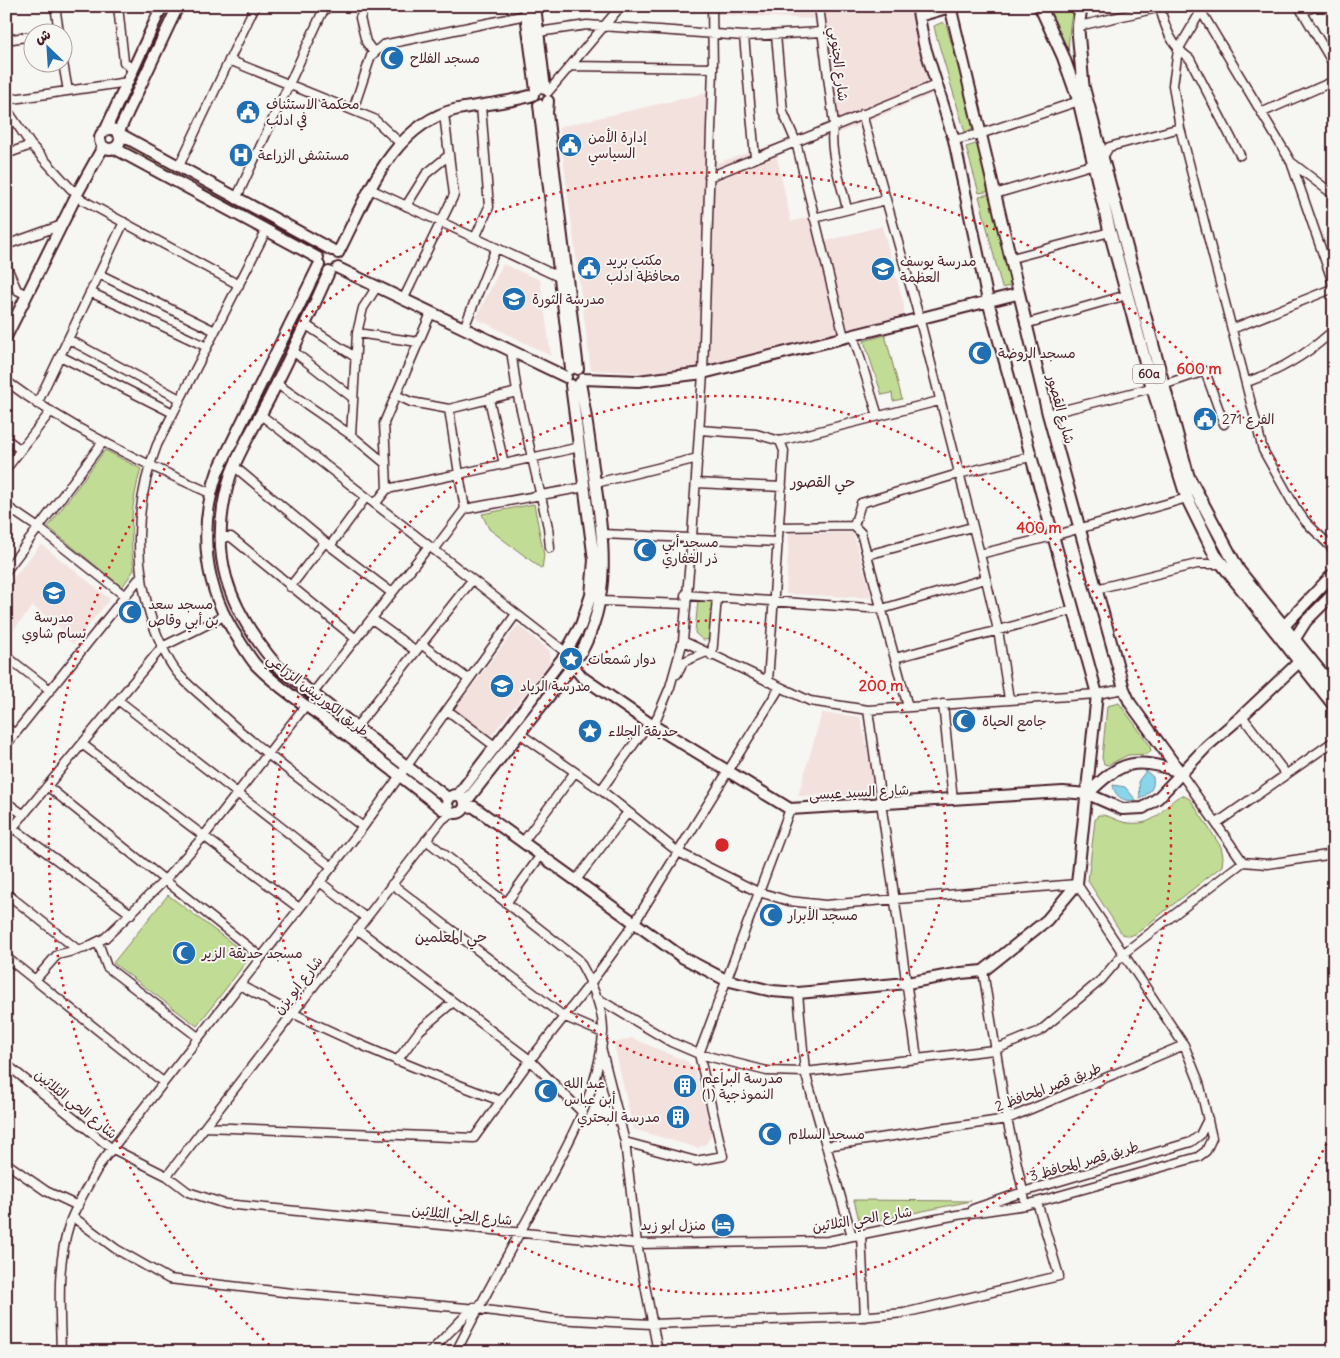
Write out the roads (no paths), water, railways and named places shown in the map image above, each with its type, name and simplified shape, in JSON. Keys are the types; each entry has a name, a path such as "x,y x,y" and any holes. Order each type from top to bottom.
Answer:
{"main road":[{"name":"60a","path":"1040,6 1079,101 1098,161 1187,498 1222,564 1334,690"},
{"name":"60a","path":"1081,6 1079,26 1083,86 1110,232 1127,295 1188,476 1239,571 1284,626 1298,662 1334,705"}],"street":[{"path":"55,6 56,22"},
{"path":"118,6 124,62 133,70"},
{"path":"162,6 106,129 100,138 109,148 266,231 318,262 323,270 334,270 575,377 638,381 703,373 919,317 1017,294"},
{"path":"6,337 78,194 109,148 120,138 118,133 178,6"},
{"path":"179,166 255,6"},
{"path":"236,198 322,13 329,6"},
{"path":"374,53 366,42 360,18 362,8 377,6"},
{"path":"456,804 580,661 580,654 590,638 604,577 603,534 596,483 575,377 559,277 541,96 535,6"},
{"path":"335,251 370,189 400,143 430,120 457,109 541,96 571,66 621,6"},
{"path":"670,687 683,641 685,595 692,537 700,430 713,68 712,6"},
{"name":"شارع الجنوبي","path":"819,6 834,124 831,134 832,146 847,209"},
{"path":"1316,6 1301,9 1334,66"},
{"path":"106,129 112,129 335,251 341,262 334,270 234,467 230,476 219,528 225,576 240,616 257,642 277,666 358,726 456,804 474,807 682,957 726,980 772,991 798,993 908,983 961,973 983,971 1048,920 1077,884 1098,694 1030,457 988,301 954,140 924,44 918,11 950,7"},
{"name":"شارع القصور","path":"950,7 1012,258 1017,294 1124,689 1130,703 1180,772"},
{"path":"1079,26 1163,7 1168,36 1178,50 1190,59 1240,155"},
{"path":"1232,329 1334,287 1291,162 1202,8 1178,50 1173,86 1180,128 1262,450 1305,521 1334,550"},
{"path":"353,110 374,53 383,45 526,11 541,96 547,114 575,377 580,448 594,560 591,595 581,624 564,654 456,804"},
{"path":"538,32 587,25 603,28 744,36 776,36 822,32"},
{"path":"744,36 755,158"},
{"path":"776,36 784,112 796,142 814,218 849,336 878,416"},
{"path":"6,40 22,38"},
{"path":"229,60 374,119 400,143"},
{"path":"571,66 713,68"},
{"path":"65,72 68,91"},
{"path":"1263,112 1334,81"},
{"path":"6,100 128,82"},
{"path":"709,176 936,84"},
{"path":"954,140 980,134 1079,101"},
{"path":"474,238 489,207 481,106"},
{"path":"6,108 31,145 71,189 124,222 239,285"},
{"path":"403,300 454,195 444,114"},
{"path":"862,114 919,317 939,401 980,554 998,630 1008,699"},
{"path":"995,194 1098,161 1110,147 1180,128"},
{"path":"6,154 31,145"},
{"path":"406,206 426,174 449,155"},
{"path":"1291,162 1334,195"},
{"path":"370,189 559,277"},
{"path":"814,218 886,200"},
{"path":"37,404 124,222"},
{"path":"6,244 62,226"},
{"path":"266,231 180,399 149,465 142,494 139,544 144,597 162,647 176,671 226,720 363,827"},
{"path":"1012,258 1110,232"},
{"path":"464,328 496,248"},
{"path":"318,262 322,252 335,251"},
{"name":"طريق الكورنيش الزراعي","path":"318,262 222,463 210,493 204,531 207,565 224,616 255,664 442,809 456,804"},
{"path":"6,265 17,290 27,295"},
{"path":"99,274 215,331"},
{"path":"351,435 357,333 363,308 376,288"},
{"path":"90,292 207,347"},
{"path":"1025,324 1127,295"},
{"path":"387,489 384,422 431,314"},
{"path":"306,324 355,357"},
{"path":"1246,382 1276,371 1302,355 1334,330"},
{"path":"357,333 418,342"},
{"path":"68,339 180,399"},
{"path":"511,350 517,392 541,496 550,548"},
{"path":"293,351 353,398"},
{"path":"60,356 173,413"},
{"path":"1048,414 1158,386 1205,371 1224,424"},
{"path":"6,381 37,404 102,443 210,493"},
{"path":"277,384 351,435 386,464"},
{"path":"396,394 410,402 448,409 517,392"},
{"path":"489,399 504,464"},
{"path":"700,430 756,434 780,441 939,401"},
{"path":"448,409 465,509"},
{"path":"6,469 51,411"},
{"path":"261,414 516,614 564,654 566,666 573,667"},
{"path":"6,439 21,450"},
{"path":"768,682 784,451 780,441"},
{"path":"6,572 40,529 102,443"},
{"path":"375,504 387,489 580,448"},
{"path":"854,526 861,503 958,474 1030,457"},
{"path":"596,483 698,458"},
{"path":"234,467 328,544 392,593"},
{"path":"696,483 782,488"},
{"path":"313,693 392,593 465,509 585,487"},
{"path":"290,587 366,497"},
{"path":"980,554 1053,536 1187,498"},
{"path":"6,506 40,529 125,596"},
{"path":"779,527 854,526 861,533 908,707"},
{"path":"867,555 972,527"},
{"path":"603,534 778,542"},
{"path":"220,537 231,537 356,639"},
{"path":"1096,589 1197,564 1222,564 1239,571"},
{"path":"1284,626 1334,573"},
{"path":"6,745 142,575"},
{"path":"685,595 882,609 985,579"},
{"path":"358,726 472,580"},
{"path":"1289,640 1334,593"},
{"path":"708,654 717,597"},
{"path":"600,601 685,604"},
{"path":"894,658 1073,610"},
{"path":"61,1352 60,1280 64,1248 73,1217 100,1164 363,827 516,614"},
{"path":"6,836 162,647 224,616"},
{"path":"372,619 416,651"},
{"path":"683,641 810,701 868,710 1098,694 1124,689"},
{"path":"422,644 468,679"},
{"path":"564,654 575,650 580,654"},
{"path":"601,790 651,724 683,662 708,654"},
{"path":"6,656 50,690"},
{"name":"شارع السيد عيسى","path":"573,667 582,677 651,724 790,809 1063,792 1088,794 1122,809 1143,808 1158,798 1180,772 1298,662"},
{"path":"205,1128 474,1138 530,1060 590,984 635,922 780,687"},
{"path":"118,700 332,867"},
{"path":"943,704 953,800"},
{"path":"35,980 57,955 78,950 98,942 131,914 164,881 204,836 306,705"},
{"path":"447,710 496,747"},
{"path":"868,710 908,983 917,1058"},
{"path":"1242,716 1286,774"},
{"path":"6,727 16,734"},
{"path":"519,733 601,790 678,852 714,872 761,892 789,901 825,905 896,900 970,891 1077,884"},
{"path":"1217,823 1334,742"},
{"path":"82,744 299,908"},
{"path":"1088,794 1104,777 1138,762 1158,765 1180,772 1217,823 1242,862"},
{"path":"523,842 575,772"},
{"path":"47,786 261,957"},
{"path":"6,802 24,814"},
{"name":"شارع ابو يزن","path":"167,1176 426,840 456,804"},
{"path":"625,1142 696,1160 723,1156 699,1054 761,892 790,809"},
{"path":"576,880 628,812"},
{"path":"12,828 131,914"},
{"path":"426,840 578,959 602,1015 603,1033 596,1073 582,1112 520,1234 486,1295 476,1308 430,1352"},
{"path":"595,997 648,1030 699,1054 767,1071 805,1072 994,1050 1040,1032 1101,980 1124,953 1242,862 1267,864 1334,854"},
{"path":"507,902 541,855"},
{"path":"320,882 366,918"},
{"path":"392,884 563,1016 603,1033"},
{"path":"957,1214 1026,1205 1198,1157 1206,1150 1212,1138 1199,1082 1184,1045 1077,884"},
{"path":"6,893 78,950"},
{"path":"357,929 530,1060 582,1112"},
{"path":"98,942 107,967 198,1037"},
{"path":"6,957 163,1082"},
{"path":"983,971 994,1050 1026,1205"},
{"path":"240,985 292,1014 397,1062 500,1101"},
{"path":"798,993 805,1072 852,1236"},
{"path":"397,1062 420,1030 454,1002"},
{"path":"601,1045 625,1142 637,1244 651,1324 658,1352"},
{"name":"طريق قصر المحافظ 2","path":"826,1146 1007,1119 1184,1045"},
{"name":"شارع الحي الثلاثين","path":"6,1064 111,1148 167,1176 188,1192 225,1204 637,1244 828,1241 957,1214"},
{"name":"طريق قصر المحافظ 3","path":"957,1214 1023,1192 1191,1142 1200,1135 1208,1119"},
{"path":"6,1163 46,1191 78,1206"},
{"path":"73,1217 116,1249 169,1279 292,1293 476,1308 554,1319 651,1324 865,1317 904,1313 1059,1276 1037,1202"},
{"path":"862,1234 865,1317"},
{"path":"456,1352 476,1308"}],"water":[{"path":"1146,771 1153,777 1153,785 1149,793 1140,799 1139,780"},
{"path":"1113,785 1125,787 1136,800 1121,798 1116,793"}],"place":[{"name":"مسجد الفلاح","path":"392,58"},
{"name":"محكمة الاستئناف في ادلب","path":"248,112"},
{"name":"إدارة الأمن السياسي","path":"570,145"},
{"name":"مستشفى الزراعة","path":"241,155"},
{"name":"مكتب بريد محافظة ادلب","path":"589,268"},
{"name":"مدرسة يوسف العظمة","path":"883,269"},
{"name":"مدرسة الثورة","path":"514,299"},
{"name":"مسجد الروضة","path":"980,353"},
{"name":"الفرع 271","path":"1205,419"},
{"name":"مسجد أبي ذر الغفاري","path":"645,550"},
{"name":"مدرسة بسام شاوي","path":"54,593"},
{"name":"مسجد سعد بن أبي وقاص","path":"130,612"},
{"name":"دوار شمعات","path":"571,659"},
{"name":"مدرسة الرياد","path":"502,686"},
{"name":"جامع الحياة","path":"964,721"},
{"name":"حديقة الجلاء","path":"590,731"},
{"name":"مسجد الأبرار","path":"771,915"},
{"name":"مسجد حديقة الزير","path":"184,953"},
{"name":"مدرسة البراعم النموذجية (١)","path":"685,1086"},
{"name":"عبد الله أبن عباس","path":"546,1091"},
{"name":"مدرسة البحتري","path":"678,1117"},
{"name":"مسجد السلام","path":"770,1134"},
{"name":"منزل ابو زيد","path":"723,1225"}],"district":[{"name":"حي القصور","path":"823,482"},
{"name":"حي المعلمين","path":"451,937"}]}
